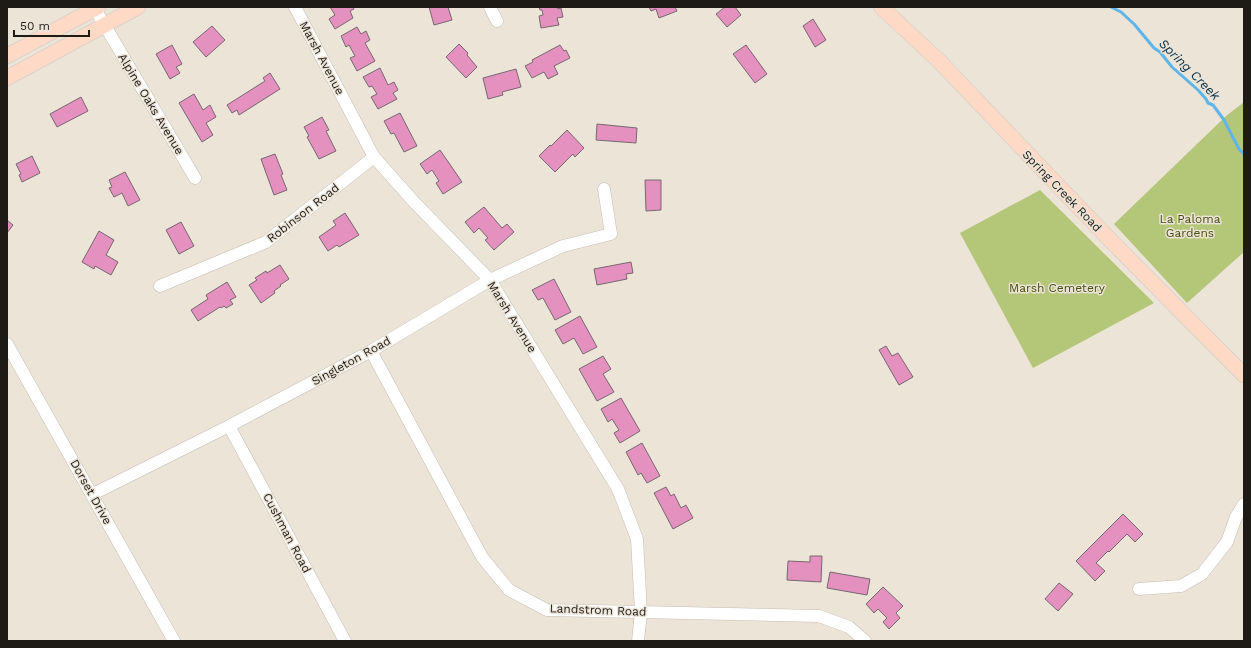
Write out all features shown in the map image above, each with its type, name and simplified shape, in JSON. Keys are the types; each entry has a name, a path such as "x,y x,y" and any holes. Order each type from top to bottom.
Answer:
{"main road":[{"path":"7,78 138,7"},
{"name":"Spring Creek Road","path":"881,7 939,61 1111,241 1244,375"},
{"path":"7,56 96,8"}],"street":[{"name":"Marsh Avenue","path":"295,7 374,157 415,203 490,280 618,489 637,539 641,612 638,641"},
{"path":"490,7 497,21"},
{"name":"Alpine Oaks Avenue","path":"96,8 195,178"},
{"name":"Robinson Road","path":"160,286 266,242 374,157"},
{"name":"Singleton Road","path":"93,494 229,426 371,352 490,280 563,246 611,234 604,189"},
{"name":"Dorset Drive","path":"7,344 93,494 174,641"},
{"name":"Landstrom Road","path":"371,352 482,557 509,590 547,610 819,616 849,627 865,641"},
{"name":"Cushman Road","path":"229,426 345,641"},
{"path":"1139,589 1181,586 1202,574 1227,542 1236,516 1244,504"}],"green space":[{"name":"La Paloma Gardens","path":"1244,102 1244,252 1187,303 1114,224 1226,116"},
{"name":"Marsh Cemetery","path":"1040,190 1154,303 1033,368 960,233"}],"building":[{"path":"330,7 353,7 354,9 350,11 353,18 335,29 329,19 335,15"},
{"path":"429,7 448,7 452,20 434,25"},
{"path":"539,7 561,8 563,17 557,18 559,25 541,28 539,16 543,15 542,10 540,10"},
{"path":"649,7 675,7 677,11 659,18 656,9 651,11"},
{"path":"725,7 735,7 741,15 727,27 716,14"},
{"path":"813,19 826,40 815,47 803,26"},
{"path":"212,26 225,40 206,57 193,42"},
{"path":"357,27 361,34 366,31 370,40 365,43 375,61 357,71 350,58 355,56 349,45 346,47 341,36"},
{"path":"459,44 468,53 467,55 477,67 466,78 446,57"},
{"path":"172,45 182,64 176,67 180,73 170,79 156,54"},
{"path":"560,45 564,51 566,50 570,58 554,66 558,74 548,79 544,72 532,78 525,66 533,62 532,60"},
{"path":"746,45 767,74 755,83 733,54"},
{"path":"380,68 388,85 394,82 398,90 393,93 397,99 378,109 371,97 377,94 372,86 369,87 363,77"},
{"path":"516,69 521,87 502,92 503,95 488,99 483,78"},
{"path":"270,73 280,89 239,115 237,110 232,113 227,105 265,81 263,78"},
{"path":"194,94 203,110 210,105 216,117 206,123 213,135 202,142 179,103"},
{"path":"81,97 88,111 57,127 50,114"},
{"path":"400,113 417,146 404,152 394,133 391,134 384,121"},
{"path":"322,117 329,130 326,131 336,151 319,159 307,137 309,136 304,127"},
{"path":"597,124 637,128 636,143 596,140"},
{"path":"567,130 584,148 575,157 573,154 555,172 539,156"},
{"path":"440,150 462,182 443,194 436,183 439,181 432,170 427,174 420,164"},
{"path":"275,154 283,174 281,175 287,190 274,195 261,159"},
{"path":"32,156 40,173 22,182 19,175 21,174 16,164"},
{"path":"125,172 140,200 128,206 122,193 114,197 109,188 112,187 109,180"},
{"path":"645,180 661,180 661,210 646,211"},
{"path":"484,207 502,228 507,224 514,232 494,250 485,240 488,238 479,228 474,233 465,222"},
{"path":"345,213 359,235 339,247 337,245 328,251 319,237 336,225 333,221"},
{"path":"7,220 13,225 7,233"},
{"path":"181,222 194,246 179,254 166,230"},
{"path":"99,231 114,240 106,255 118,262 111,275 95,266 94,269 82,262"},
{"path":"631,262 633,273 626,274 627,279 597,285 594,269"},
{"path":"280,265 289,279 274,291 275,293 261,303 249,285 257,280 255,278"},
{"path":"554,279 571,312 555,320 543,298 538,300 532,290"},
{"path":"227,282 236,297 230,300 233,304 226,308 224,306 221,308 220,307 198,321 191,310 208,299 206,295"},
{"path":"580,316 597,347 583,354 574,338 563,344 555,330"},
{"path":"886,346 892,356 898,353 913,377 899,385 879,350"},
{"path":"603,356 611,369 603,374 614,392 597,401 579,369"},
{"path":"621,398 640,431 620,443 614,433 619,430 612,419 608,422 601,409"},
{"path":"642,443 660,476 647,483 641,473 638,475 626,452"},
{"path":"666,487 671,496 674,494 681,508 686,505 693,518 673,529 654,493"},
{"path":"1123,514 1143,534 1135,542 1127,534 1109,552 1108,551 1096,563 1105,571 1095,581 1076,561"},
{"path":"810,556 822,556 821,582 787,580 788,561 810,562"},
{"path":"830,572 870,579 867,595 827,588"},
{"path":"1059,583 1073,594 1058,611 1045,599"},
{"path":"883,587 903,606 896,613 900,618 889,629 883,622 887,618 878,609 874,613 866,604"}],"waterway":[{"name":"Spring Creek","path":"1111,7 1121,12 1134,24 1172,67 1198,90 1208,103 1213,105 1224,120 1239,149 1244,154"}]}
